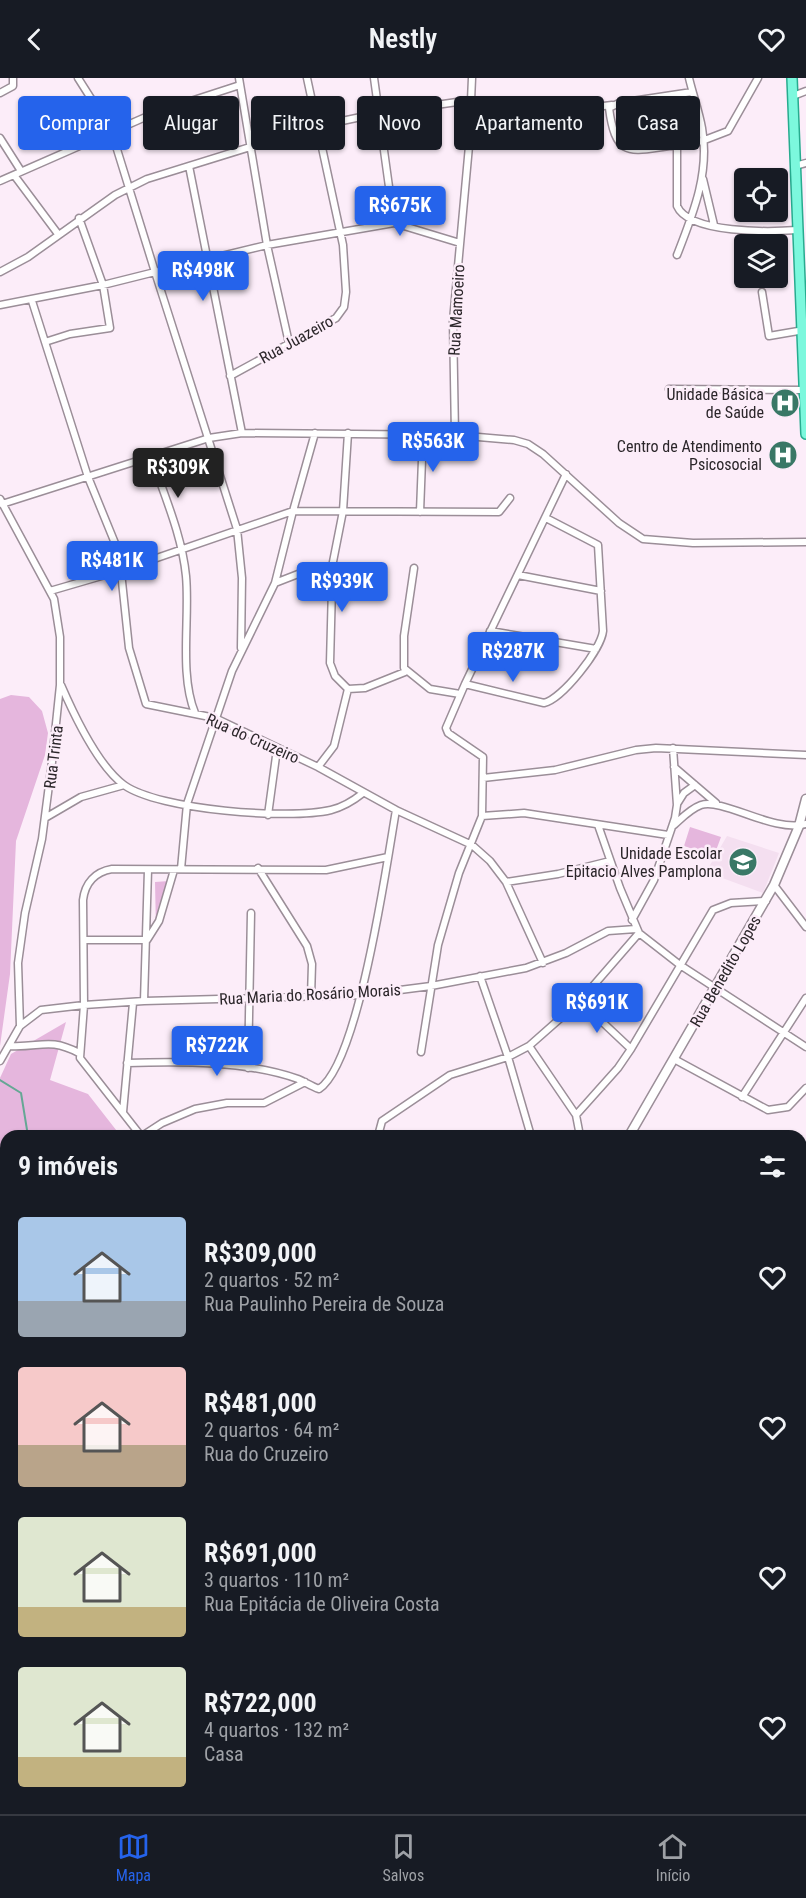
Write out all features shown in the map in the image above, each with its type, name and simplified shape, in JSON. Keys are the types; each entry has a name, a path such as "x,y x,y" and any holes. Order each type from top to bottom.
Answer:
{"main road":[{"path":"792,78 797,230 802,248 806,434"},
{"name":"Rua Benedito Lopes","path":"633,1130 766,901 802,825 806,799"}],"street":[{"path":"0,93 13,86 13,78"},
{"path":"78,78 89,96"},
{"name":"Rua Juazeiro","path":"307,78 311,96"},
{"path":"374,78 377,96"},
{"name":"Rua Mamoeiro","path":"471,96 472,78"},
{"path":"677,255 697,203 702,176 702,141 689,78"},
{"path":"702,141 726,133 731,128 750,87 758,78"},
{"path":"131,122 240,81 267,245 289,343"},
{"path":"793,96 806,91"},
{"path":"604,106 692,92"},
{"path":"613,105 609,111 616,140"},
{"path":"0,138 21,171"},
{"path":"0,272 28,257 79,218 130,186 250,146"},
{"path":"0,181 67,150"},
{"path":"118,150 237,529 242,578 241,648"},
{"name":"Rua Juazeiro","path":"230,376 336,318 344,307 346,278 323,150"},
{"path":"385,150 394,223"},
{"name":"Rua Mamoeiro","path":"454,435 453,321 470,150"},
{"path":"677,150 677,206 680,212 691,219 745,232 797,230"},
{"path":"795,166 806,163"},
{"path":"189,166 242,433"},
{"path":"14,175 58,234"},
{"path":"702,176 714,225"},
{"path":"45,342 70,334 110,328 103,285 79,218"},
{"path":"0,305 32,301 267,245 394,223 460,243"},
{"path":"762,292 769,336 805,330"},
{"name":"Rua do Cruzeiro","path":"32,301 88,477 117,546 122,570 129,648 146,704 215,718 318,767 396,810 472,845 490,861 506,882 543,963"},
{"path":"669,389 804,390"},
{"path":"1,502 88,477 208,438 242,433 454,435 522,442 543,454 619,523 643,539 693,543 806,542"},
{"path":"147,940 159,921 177,869 187,804 215,718 241,648 275,583 292,511 315,433"},
{"path":"348,433 343,511 330,578 330,663 335,676 348,689 365,688 405,672"},
{"path":"420,512 423,434"},
{"path":"151,456 183,549 188,618 188,685 195,713"},
{"path":"421,1052 445,917 459,873 482,816 482,755 446,730 460,694 566,474"},
{"path":"50,591 122,570 292,511 499,512 510,498"},
{"name":"Rua Trinta","path":"1,502 50,591 59,621 60,685 45,818 19,955 20,1026"},
{"path":"465,684 548,702 572,681 596,650 603,631 598,544 546,518"},
{"path":"414,568 402,657 405,672 430,688 460,694"},
{"path":"275,583 311,569 322,570 330,578"},
{"path":"518,575 601,591"},
{"path":"490,632 596,650"},
{"path":"60,685 88,737 124,785 156,798 268,815 332,810 345,805 363,793"},
{"path":"318,767 331,753 337,740 348,689"},
{"path":"483,778 555,770 636,750 673,748 806,755"},
{"path":"633,920 654,880 673,825 677,804 673,748"},
{"path":"268,815 277,749"},
{"path":"674,767 717,804 752,818 802,825"},
{"path":"677,804 684,793 695,784"},
{"path":"45,818 81,797 124,785"},
{"path":"673,825 694,808 717,804"},
{"path":"127,1063 180,1061 248,1068 304,1082 318,1089 332,1073 361,995 396,810"},
{"path":"482,816 524,813 668,835"},
{"path":"598,825 638,931 680,965 806,1047"},
{"path":"137,1130 84,1066 79,1053 84,1005 84,891 91,879 112,869 331,870 388,857"},
{"path":"506,882 558,874 610,861"},
{"path":"258,868 307,946 312,964 311,997"},
{"path":"144,1001 148,870"},
{"path":"774,885 806,927"},
{"path":"576,1115 618,1068 631,1049 717,907 731,903 766,901"},
{"path":"248,1068 251,913"},
{"name":"Rua Maria do Rosário Morais","path":"0,1061 20,1026 41,1010 144,1001 361,995 431,986 543,963 608,931 638,931"},
{"path":"380,1130 382,1120 450,1075 508,1057 529,1046 580,1001 638,931"},
{"path":"84,940 147,940"},
{"path":"480,976 508,1057 529,1130"},
{"path":"742,1097 806,998"},
{"path":"580,1001 631,1049"},
{"path":"123,1113 133,1002"},
{"path":"9,1046 28,1047 56,1043 79,1053"},
{"path":"529,1046 576,1115 579,1130"},
{"path":"674,1059 761,1108 780,1109 793,1104 806,1088"},
{"path":"151,1130 195,1109 227,1103 264,1103 304,1082"}],"shaded area":[{"path":"11,695 29,697 42,711 48,733 45,755 16,841 10,974 0,1046 0,699"},
{"path":"690,827 721,837 714,856 684,846"},
{"name":"Unidade Escolar Epitacio Alves Pamplona","path":"727,836 779,853 763,893 706,872"},
{"path":"169,881 156,930 155,882"},
{"path":"66,1022 50,1080 88,1094 116,1130 0,1130 0,1078 11,1054"}],"waterway":[{"path":"0,1080 21,1093 27,1130"}],"place":[{"name":"Unidade Básica de Saúde","path":"785,403"},
{"name":"Centro de Atendimento Psicosocial","path":"783,455"},
{"name":"Unidade Escolar Epitacio Alves Pamplona","path":"743,862"}]}
